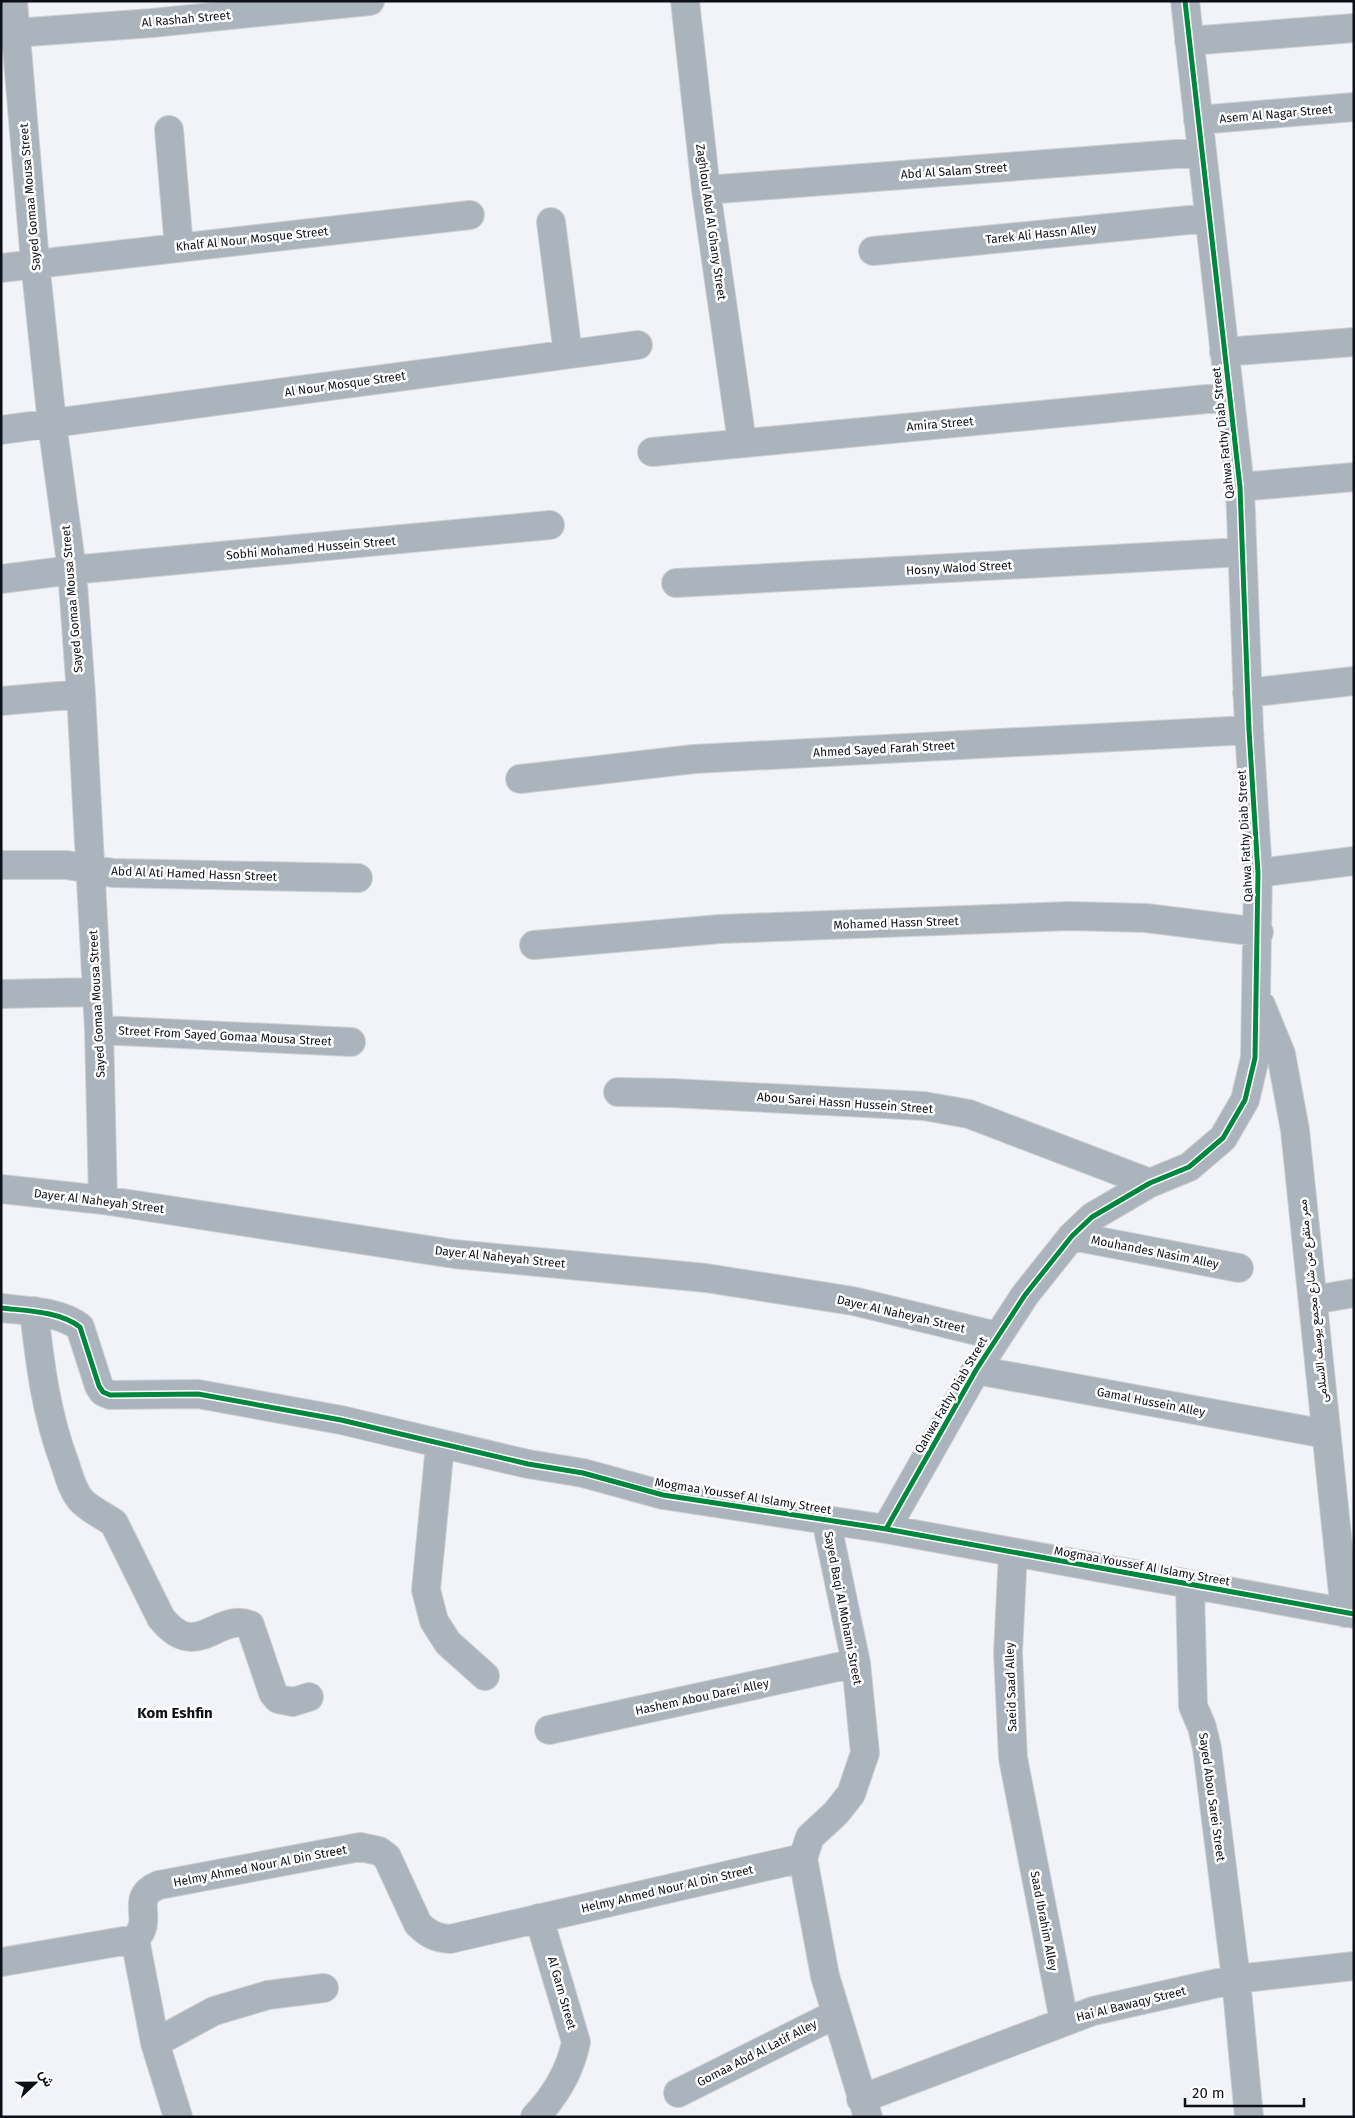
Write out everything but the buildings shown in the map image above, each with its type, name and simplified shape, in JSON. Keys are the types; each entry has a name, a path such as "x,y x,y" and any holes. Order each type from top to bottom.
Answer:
{"street":[{"name":"Sayed Gomaa Mousa Street","path":"13,1 8,33 52,423 72,570 81,694 99,1030 103,1200"},
{"name":"Al Rashah Street","path":"8,33 151,12 370,1"},
{"name":"Zaghloul Abd Al Ghany Street","path":"685,1 706,190 742,442"},
{"name":"Qahwa Fathy Diab Street","path":"886,1528 976,1370 1025,1295 1072,1236 1092,1217 1150,1183 1189,1167 1223,1138 1245,1100 1254,1058 1257,994 1258,873 1249,730 1240,487 1228,397 1185,1"},
{"path":"1190,41 1354,28"},
{"name":"Asem Al Nagar Street","path":"1198,120 1354,107"},
{"path":"169,130 179,248"},
{"name":"Abd Al Salam Street","path":"706,190 1202,152"},
{"name":"Khalf Al Nour Mosque Street","path":"1,268 35,262 179,248 470,215"},
{"name":"Tarek Ali Hassn Alley","path":"873,251 1209,218"},
{"path":"551,222 568,354"},
{"path":"1224,352 1354,342"},
{"name":"Al Nour Mosque Street","path":"1,430 638,345"},
{"name":"Amira Street","path":"652,452 1228,397"},
{"path":"1240,487 1354,477"},
{"name":"Sobhi Mohamed Hussein Street","path":"1,580 72,570 550,525"},
{"name":"Hosny Walod Street","path":"676,583 1242,552"},
{"path":"1248,693 1354,681"},
{"path":"1,701 81,694"},
{"name":"Ahmed Sayed Farah Street","path":"520,779 694,759 1249,730"},
{"path":"1258,873 1354,861"},
{"name":"Abd Al Ati Hamed Hassn Street","path":"1,865 42,864 113,873 358,878"},
{"name":"Mohamed Hassn Street","path":"534,945 720,929 1070,916 1146,918 1258,932"},
{"path":"1,994 97,992"},
{"name":"ممر متفرع من شارع مجمع يوسف الاسلامى","path":"1257,994 1281,1054 1293,1121 1326,1434 1349,1613"},
{"name":"Street From Sayed Gomaa Mousa Street","path":"99,1030 350,1042"},
{"name":"Abou Sarei Hassn Hussein Street","path":"618,1092 924,1106 969,1114 1150,1183"},
{"name":"Dayer Al Naheyah Street","path":"1,1189 103,1200 454,1254 706,1278 853,1302 997,1336"},
{"name":"Mouhandes Nasim Alley","path":"1072,1236 1239,1268"},
{"path":"1312,1300 1354,1293"},
{"name":"Mogmaa Youssef Al Islamy Street","path":"1,1308 34,1311 65,1318 80,1327 100,1386 103,1392 110,1395 198,1394 341,1420 440,1445 528,1464 582,1473 663,1495 735,1504 826,1520 886,1528 1190,1586 1349,1613"},
{"path":"34,1311 45,1399 56,1440 75,1491 88,1507 101,1513 114,1523 161,1618 171,1630 187,1637 196,1637 243,1622 250,1625 274,1693 278,1699 293,1702 309,1696"},
{"name":"Gamal Hussein Alley","path":"976,1370 1326,1434"},
{"path":"440,1445 426,1590 434,1621 448,1644 485,1676"},
{"name":"Sayed Baqi Al Mohami Street","path":"803,1858 810,1837 836,1813 851,1794 865,1753 856,1664 826,1520"},
{"name":"Saeid Saad Alley","path":"1013,1552 1009,1672 1013,1758 1024,1822"},
{"name":"Sayed Abou Sarei Street","path":"1190,1586 1193,1706 1206,1737 1236,1979 1249,2117"},
{"name":"Hashem Abou Darei Alley","path":"549,1730 856,1664"},
{"name":"Saad Ibrahim Alley","path":"1024,1822 1064,2021"},
{"name":"Helmy Ahmed Nour Al Din Street","path":"134,1939 140,1933 144,1924 142,1899 151,1888 360,1846 379,1851 387,1857 418,1924 426,1933 438,1938 450,1939 803,1858"},
{"path":"803,1858 825,1976 865,2108"},
{"name":"Al Garn Street","path":"535,2117 562,2083 572,2060 576,2042 539,1918"},
{"path":"2,1966 134,1939 155,2043 178,2117"},
{"name":"Hai Al Bawaqy Street","path":"865,2108 1064,2021 1093,2011 1236,1979 1354,1966"},
{"path":"155,2043 214,2011 268,1995 324,1988"},
{"name":"Gomaa Abd Al Latif Alley","path":"678,2093 836,2014"}],"cycle path":[{"path":"886,1529 976,1370 1025,1295 1072,1236 1092,1217 1150,1183 1189,1167 1223,1138 1245,1100 1255,1058 1258,873 1249,730 1240,487 1185,1"},
{"path":"1,1308 53,1315 80,1327 99,1386 103,1392 110,1395 198,1394 341,1420 528,1464 583,1473 663,1495 886,1529 1354,1614"}],"district":[{"name":"Kom Eshfin","path":"175,1713"}]}
